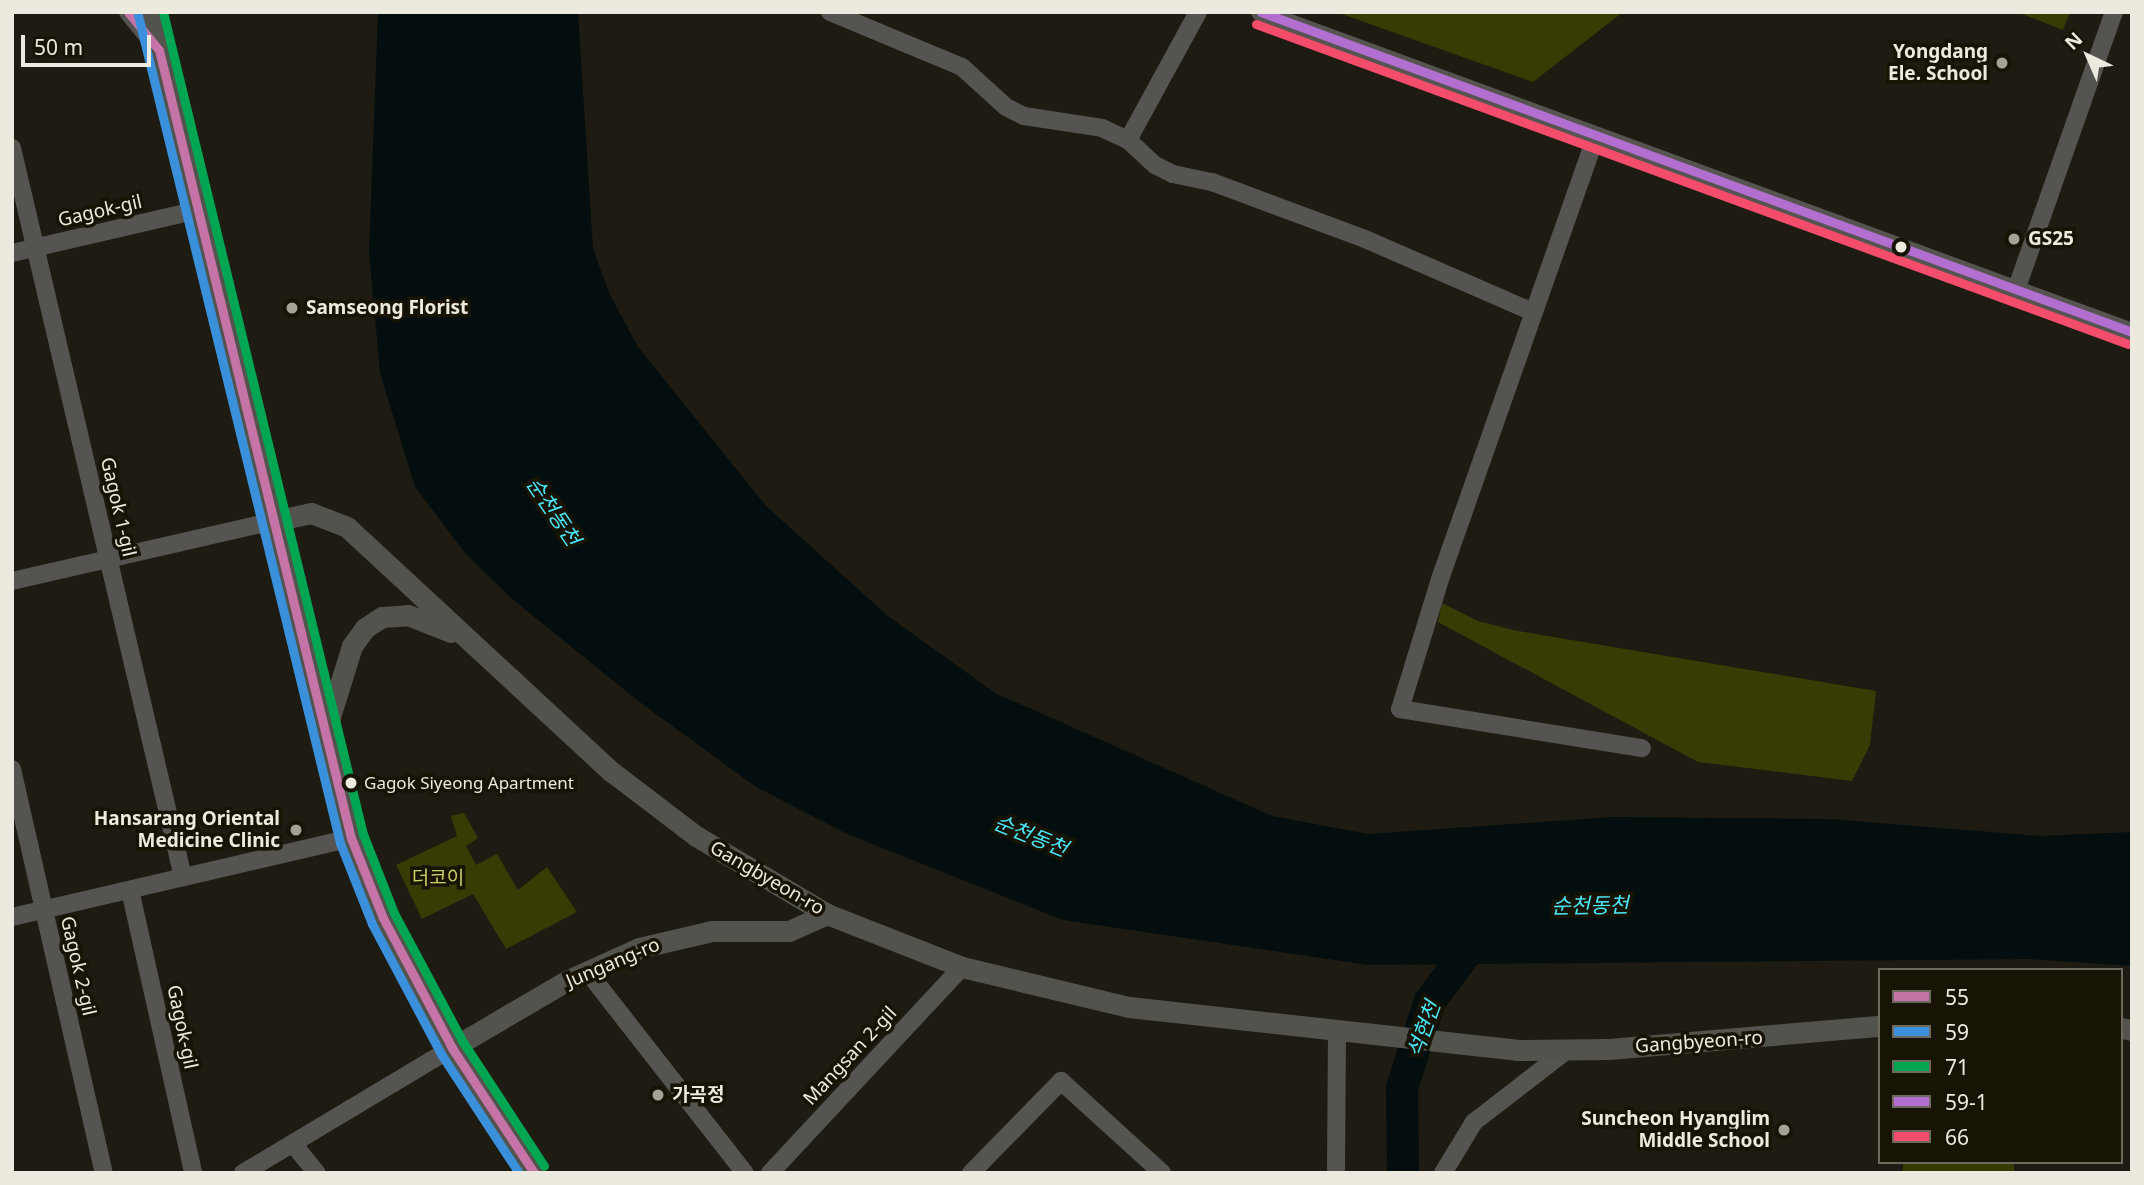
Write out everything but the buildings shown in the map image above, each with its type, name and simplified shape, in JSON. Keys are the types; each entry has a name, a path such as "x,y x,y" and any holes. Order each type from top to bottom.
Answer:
{"main road":[{"path":"150,12 351,838 383,919 452,1048 534,1173"},
{"name":"Gangbyeon-ro","path":"274,521 311,513 347,527 462,637 657,809 827,914 962,967 1129,1007 1367,1036 1517,1050 1566,1051 1878,1026"},
{"path":"324,735 352,646 365,628 382,617 408,615 462,637"},
{"name":"Jungang-ro","path":"452,1048 587,971 661,941 712,931 789,931 827,914"}],"street":[{"path":"128,12 159,50"},
{"path":"830,12 962,67 1006,107 1024,116 1079,122 1128,140 1155,165 1173,174 1212,182 1365,239 1533,312"},
{"path":"1128,140 1198,12"},
{"path":"1260,12 2132,332"},
{"path":"2016,290 2113,12"},
{"path":"1596,136 1533,312 1400,709 1642,748"},
{"name":"Gagok 1-gil","path":"12,148 183,877"},
{"name":"Gagok-gil","path":"12,253 198,210"},
{"path":"12,581 274,521"},
{"name":"Gagok 2-gil","path":"12,769 104,1173"},
{"path":"12,917 351,838"},
{"name":"Gagok-gil","path":"130,890 193,1173"},
{"name":"Mangsan 2-gil","path":"770,1173 962,967"},
{"path":"587,971 745,1173"},
{"path":"1336,1173 1337,1032"},
{"path":"243,1173 294,1145 452,1048"},
{"path":"1443,1173 1474,1122 1566,1051"},
{"path":"971,1173 1061,1081 1162,1173"},
{"path":"294,1145 317,1173"}],"green space":[{"path":"1336,12 1623,12 1533,82"},
{"path":"2017,12 2070,12 2063,30"},
{"path":"1442,603 1478,621 1518,631 1876,691 1870,745 1852,781 1698,762 1438,622"},
{"name":"더코이","path":"464,813 478,838 466,846 476,865 497,854 518,890 547,867 577,912 506,949 473,894 422,919 396,865 457,836 451,816"},
{"path":"1903,1164 2014,1164 2014,1173 1903,1173"}],"water":[{"name":"순천동천","path":"378,12 578,12 593,249 610,295 638,347 766,506 889,617 995,693 1272,816 1368,834 1613,817 1830,819 2040,836 2132,832 2132,966 2028,959 1369,965 1063,920 847,834 756,787 637,700 511,598 466,554 415,487 380,373 369,252"}],"waterway":[{"name":"석현천","path":"1403,1173 1402,1088 1430,1001 1483,930"}],"transit line":[{"name":"55","path":"128,12 159,50 351,838 383,918 452,1048 534,1173"},
{"name":"71","path":"163,12 363,834 394,913 463,1042 544,1166"},
{"name":"59-1","path":"1261,12 2132,332"},
{"name":"59","path":"138,15 340,843 372,924 441,1054 519,1173"},
{"name":"66","path":"1256,24 2128,344"}],"place":[{"name":"Yongdang Ele. School","path":"2002,63"},
{"name":"GS25","path":"2014,239"},
{"name":"Samseong Florist","path":"292,308"},
{"name":"Gagok Siyeong Apartment","path":"351,783"},
{"name":"Hansarang Oriental Medicine Clinic","path":"296,830"},
{"name":"가곡정","path":"658,1095"},
{"name":"Suncheon Hyanglim Middle School","path":"1784,1130"}]}
